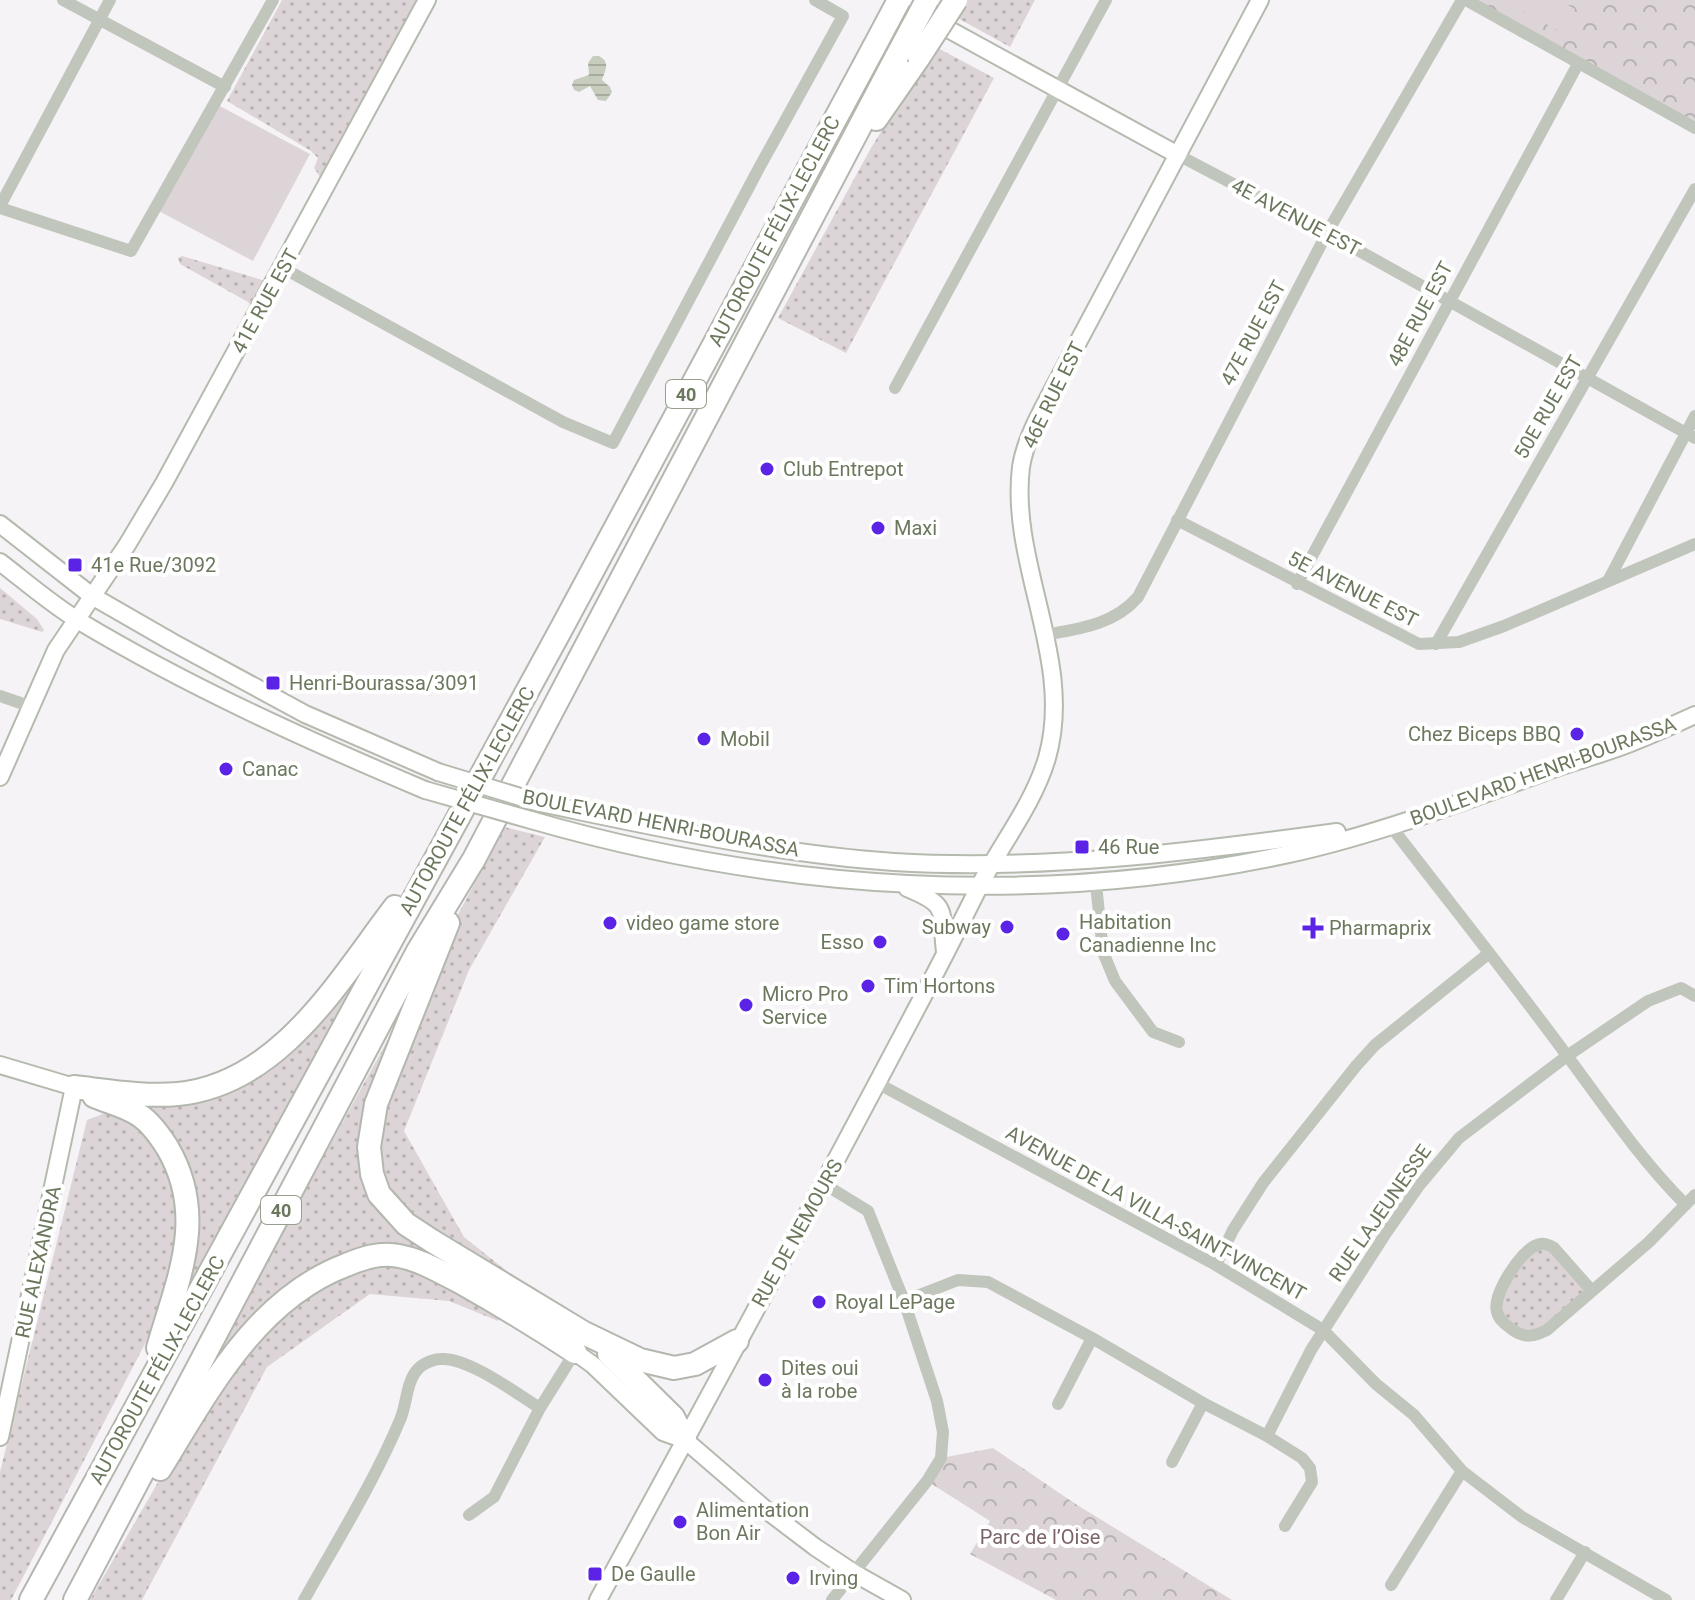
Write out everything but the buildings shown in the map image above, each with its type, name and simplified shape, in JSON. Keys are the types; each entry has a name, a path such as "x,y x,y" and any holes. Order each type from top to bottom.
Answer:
{"highway":[{"name":"AUTOROUTE FÉLIX-LECLERC","path":"31,1600 147,1391 897,0"},
{"name":"AUTOROUTE FÉLIX-LECLERC","path":"75,1600 418,951 474,859 843,160 908,57 927,0"},
{"path":"908,57 956,0"},
{"path":"74,1087 142,1094 178,1094 203,1090 233,1078 260,1062 286,1043 311,1017 438,852"},
{"path":"474,859 376,1104 369,1147 372,1174 379,1194 406,1224 580,1342 630,1372 673,1417 685,1440"},
{"path":"74,1087 140,1115 167,1146 178,1165 187,1194 189,1228 183,1261 147,1391"},
{"path":"94,1565 144,1495 216,1378 269,1316 295,1291 330,1271 382,1254 422,1262 531,1323 580,1342 674,1368 695,1364 737,1341"}],"street":[{"path":"63,0 225,87"},
{"path":"110,0 0,207 131,251 273,0"},
{"name":"41E RUE EST","path":"0,777 56,650 164,483 427,0"},
{"path":"283,268 555,418 613,443 843,16 815,0"},
{"name":"4E AVENUE EST","path":"897,0 1178,155 1327,233 1690,435"},
{"path":"895,388 1106,0"},
{"name":"46E RUE EST","path":"992,865 1041,777 1048,754 1053,707 1020,497 1021,467 1026,446 1044,406 1260,0"},
{"path":"1464,0 1695,128"},
{"name":"47E RUE EST","path":"1044,635 1098,624 1124,612 1138,597 1327,233 1464,0"},
{"name":"48E RUE EST","path":"1297,584 1578,64"},
{"name":"50E RUE EST","path":"1436,644 1695,189"},
{"path":"1608,581 1690,435 1695,416"},
{"name":"5E AVENUE EST","path":"1177,520 1419,644 1459,642 1695,544"},
{"name":"BOULEVARD HENRI-BOURASSA","path":"0,524 92,596 305,714 438,772 540,803 770,847 893,862 992,865 1135,857 1390,825"},
{"name":"BOULEVARD HENRI-BOURASSA","path":"0,562 76,619 159,666 292,734 425,790 606,842 775,873 898,884 979,886 1096,884 1172,875 1291,854 1390,825 1626,745 1695,715"},
{"path":"0,696 29,706"},
{"path":"1390,825 1656,1175 1690,1200 1649,1242 1547,1330 1536,1335 1517,1333 1502,1322 1497,1312 1500,1290 1526,1252 1536,1245 1546,1243 1554,1248 1592,1291"},
{"name":"RUE DE NEMOURS","path":"598,1600 824,1184 992,865"},
{"path":"898,884 926,895 939,907 944,921 946,954"},
{"path":"1096,884 1103,952 1115,981 1153,1032 1179,1042"},
{"path":"1216,1265 1233,1230 1263,1183 1356,1066 1375,1045 1488,954"},
{"name":"RUE LAJEUNESSE","path":"1267,1436 1323,1330 1410,1199 1459,1138 1567,1056 1648,1001 1681,988 1695,996"},
{"path":"0,1065 74,1087"},
{"name":"AVENUE DE LA VILLA-SAINT-VINCENT","path":"877,1083 1216,1265 1323,1330 1376,1384 1414,1415 1462,1471 1522,1517 1585,1552 1648,1596 1666,1600"},
{"name":"RUE ALEXANDRA","path":"0,1437 74,1087"},
{"path":"824,1184 868,1211 904,1301 937,1401 943,1432 941,1458 927,1481 832,1600"},
{"path":"904,1301 958,1280 988,1282 1267,1436 1302,1458 1310,1468 1312,1482 1285,1526"},
{"path":"1058,1404 1092,1338"},
{"path":"469,1515 494,1497 540,1408 580,1342"},
{"path":"304,1600 390,1444 419,1368 443,1359 453,1361 480,1371 540,1408"},
{"path":"1172,1462 1203,1403"},
{"path":"685,1440 782,1522 854,1573 902,1600"},
{"path":"1391,1585 1462,1471"},
{"path":"1556,1600 1585,1552"}],"green space":[{"path":"282,0 421,0 323,181 314,168 318,158 311,151 227,101"},
{"path":"966,0 1035,0 1010,47 954,16"},
{"path":"1466,0 1695,0 1695,128"},
{"path":"1503,0 1559,0 1575,9 1562,33"},
{"path":"934,46 994,78 846,353 778,318 871,148"},
{"path":"216,104 310,154 253,261 155,209"},
{"path":"182,256 269,282 254,309 248,302 180,264 178,258"},
{"path":"0,588 37,619 44,630 42,632 0,619"},
{"path":"504,827 545,837 469,970 404,1131 464,1237 523,1284 415,1225 377,1175 386,1089 442,945"},
{"path":"364,965 191,1280 185,1278 186,1172 113,1095 222,1090"},
{"path":"396,1025 362,1156 427,1245 424,1253 347,1256 219,1366 212,1360"},
{"path":"105,1113 121,1117 152,1138 183,1201 169,1298 11,1600 0,1600 0,1472 87,1120"},
{"path":"1546,1243 1592,1291 1536,1335 1502,1322 1500,1290 1526,1252"},
{"path":"406,1265 503,1312 498,1321 449,1301 370,1294 267,1367 142,1600 90,1600 172,1458 251,1349 298,1299 361,1266"},
{"name":"Parc de l’Oise","path":"993,1448 1074,1503 1232,1600 1056,1600 970,1554 990,1521 927,1481 941,1458"}],"shaded area":[{"path":"593,56 603,58 606,64 602,80 612,92 606,101 598,100 590,86 579,92 572,85 574,80 589,75 588,63"}],"place":[{"name":"Club Entrepot","path":"767,469"},
{"name":"Maxi","path":"878,528"},
{"name":"41e Rue/3092","path":"75,565"},
{"name":"Henri-Bourassa/3091","path":"273,683"},
{"name":"Chez Biceps BBQ","path":"1577,734"},
{"name":"Mobil","path":"704,739"},
{"name":"Canac","path":"226,769"},
{"name":"46 Rue","path":"1082,847"},
{"name":"video game store","path":"610,923"},
{"name":"Subway","path":"1007,927"},
{"name":"Pharmaprix","path":"1313,928"},
{"name":"Habitation Canadienne Inc","path":"1063,934"},
{"name":"Esso","path":"880,942"},
{"name":"Tim Hortons","path":"868,986"},
{"name":"Micro Pro Service","path":"746,1005"},
{"name":"Royal LePage","path":"819,1302"},
{"name":"Dites oui à la robe","path":"765,1380"},
{"name":"Alimentation Bon Air","path":"680,1522"},
{"name":"De Gaulle","path":"595,1574"},
{"name":"Irving","path":"793,1578"}]}
